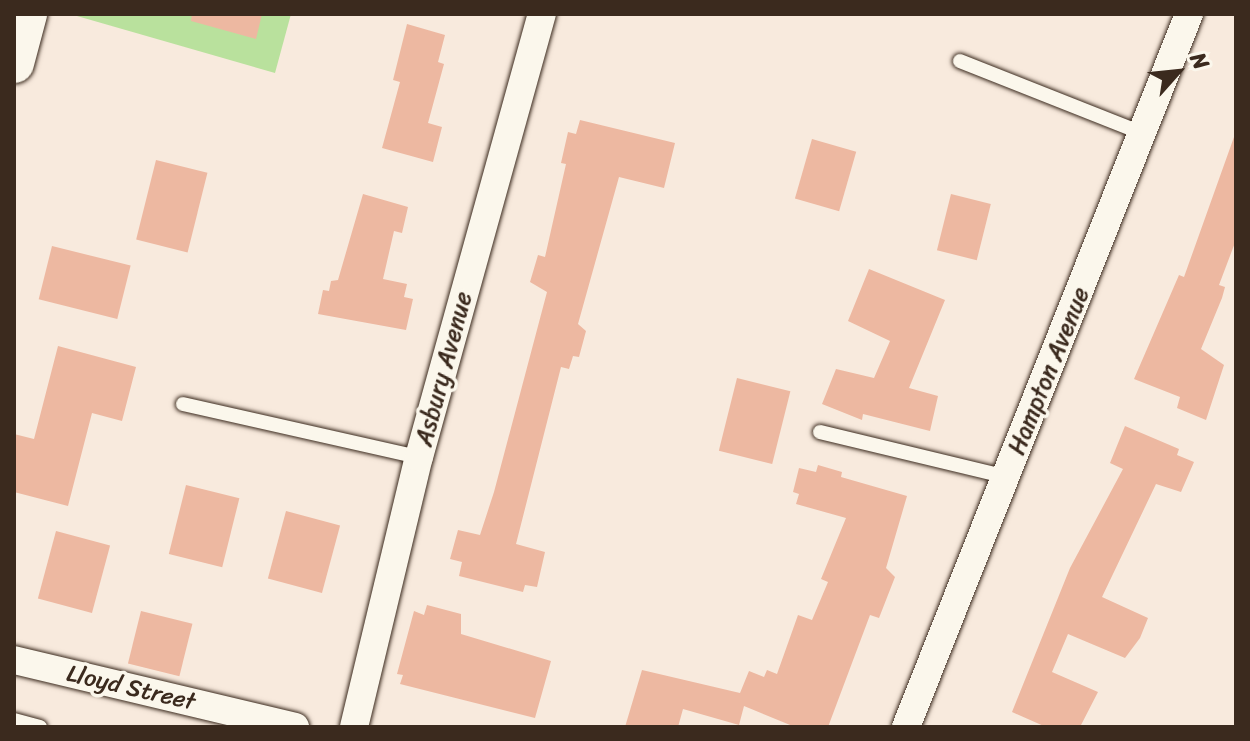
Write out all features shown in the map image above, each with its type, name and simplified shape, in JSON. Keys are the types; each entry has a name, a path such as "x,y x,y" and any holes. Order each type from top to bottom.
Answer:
{"street":[{"path":"14,63 27,14"},
{"name":"Asbury Avenue","path":"354,727 419,457 542,14"},
{"name":"Hampton Avenue","path":"906,727 1189,14"},
{"name":"Lloyd Street","path":"14,660 295,727"}],"lane":[{"path":"960,61 1142,133"},
{"path":"183,404 419,457"},
{"path":"820,432 1007,477"},
{"path":"14,720 40,727"}],"green space":[{"path":"70,14 291,14 275,73"}],"building":[{"path":"192,14 262,14 256,39 191,21"},
{"path":"407,24 445,35 438,62 444,64 428,123 442,127 433,162 382,148 400,82 393,80"},
{"path":"580,120 675,143 664,188 619,177 578,324 586,331 579,357 573,356 569,369 561,367 516,544 545,552 537,587 525,585 523,592 459,576 462,562 450,559 458,530 480,535 494,492 547,292 530,282 538,255 545,257 566,164 561,163 568,132 576,134"},
{"path":"1234,137 1236,240 1219,285 1225,287 1222,298 1201,349 1224,365 1206,420 1177,408 1180,397 1134,379 1179,275 1184,277"},
{"path":"812,139 856,152 839,211 795,199"},
{"path":"156,160 207,173 188,252 136,240"},
{"path":"363,194 408,207 402,233 394,231 383,279 407,284 404,297 413,299 406,330 318,314 323,290 329,291 331,281 338,280"},
{"path":"951,194 991,204 977,260 937,250"},
{"path":"52,246 131,266 117,319 39,299"},
{"path":"869,269 945,300 909,388 938,396 930,431 863,414 862,420 822,404 836,369 874,378 890,341 848,321"},
{"path":"58,346 136,367 122,421 92,413 68,506 14,492 14,434 34,439"},
{"path":"737,378 790,391 772,464 719,451"},
{"path":"1125,426 1179,449 1177,455 1194,462 1181,492 1156,484 1102,597 1148,618 1140,638 1125,658 1068,634 1052,672 1098,692 1080,727 1046,727 1012,712 1070,568 1123,469 1110,463"},
{"path":"818,465 842,472 841,477 907,496 886,568 895,577 879,618 870,615 828,727 795,727 744,706 739,725 683,709 678,727 625,727 642,670 740,693 749,671 764,677 767,670 777,674 798,615 812,620 828,582 821,579 846,518 796,504 799,494 793,492 799,468 816,472"},
{"path":"186,485 239,498 222,567 169,554"},
{"path":"286,511 340,525 322,593 268,579"},
{"path":"56,531 110,545 92,613 38,599"},
{"path":"427,605 461,614 461,634 551,661 535,718 400,684 403,675 397,674 414,611 424,615"},
{"path":"141,611 192,624 179,676 128,663"}]}
